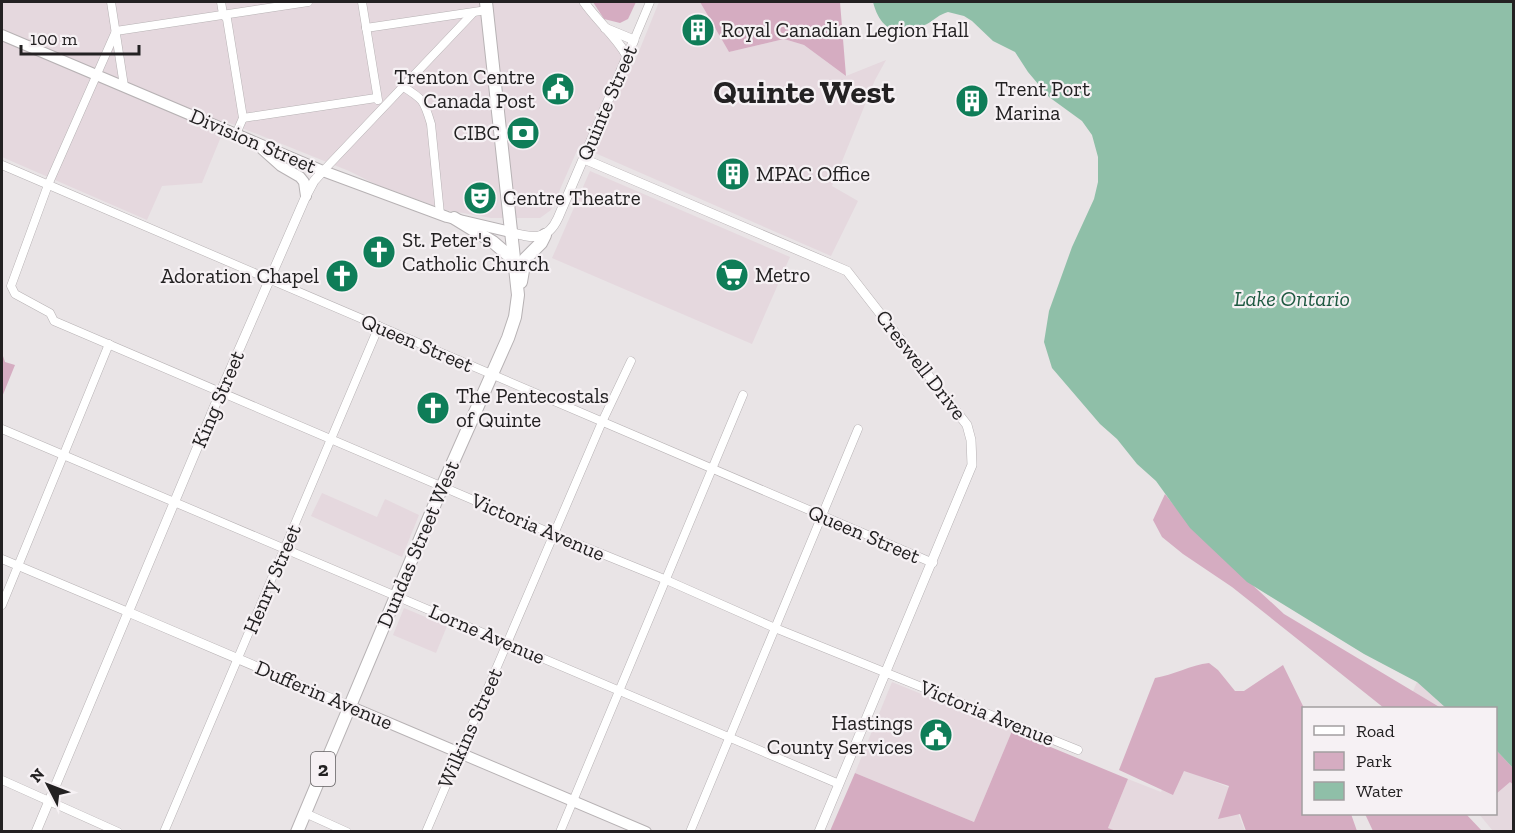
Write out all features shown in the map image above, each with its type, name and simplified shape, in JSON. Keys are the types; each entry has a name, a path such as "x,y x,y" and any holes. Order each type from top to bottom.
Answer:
{"main road":[{"name":"Dundas Street West","path":"297,831 515,317 518,295 486,6"},
{"name":"Division Street","path":"2,35 323,171 440,214 510,232"},
{"path":"256,142 281,166 300,177 304,182 306,196"},
{"path":"454,218 493,242 514,260"},
{"path":"518,295 525,259 541,243 544,235"},
{"name":"Dufferin Avenue","path":"349,706 646,831"}],"street":[{"path":"111,2 124,86"},
{"path":"221,2 223,14 227,19 243,118 237,134"},
{"path":"116,31 308,2"},
{"path":"362,2 376,98 383,106"},
{"path":"584,2 620,43 627,56"},
{"name":"Quinte Street","path":"544,235 554,227 650,2"},
{"path":"366,28 473,14 486,6"},
{"name":"King Street","path":"36,831 221,391 314,181 473,14"},
{"path":"605,28 634,40"},
{"path":"48,185 116,31"},
{"path":"402,86 423,100 429,118 440,214"},
{"path":"243,118 376,98"},
{"name":"Creswell Drive","path":"584,159 847,271 967,425 971,440 972,465 933,563 819,831"},
{"name":"Queen Street","path":"2,165 933,563"},
{"name":"Victoria Avenue","path":"48,185 11,286 15,294 50,313 54,321 775,628 1078,750"},
{"path":"510,232 525,236 544,235"},
{"name":"Henry Street","path":"164,831 379,326"},
{"path":"2,605 109,344"},
{"name":"Wilkins Street","path":"426,831 553,534 631,362"},
{"path":"560,831 743,395"},
{"name":"Lorne Avenue","path":"2,429 839,784"},
{"path":"690,831 858,429"},
{"name":"Dufferin Avenue","path":"2,559 349,706"},
{"path":"2,780 118,831"},
{"path":"305,813 347,831"}],"shaded area":[{"path":"2,2 579,2 633,66 659,2 700,2 729,52 784,39 804,45 846,76 886,60 875,80 832,186 858,201 831,256 579,146 551,210 540,218 491,218 446,210 375,184 349,171 227,122 202,183 162,186 147,220 2,157"},
{"path":"590,171 790,257 752,344 552,258"},
{"path":"322,493 377,517 385,499 419,515 402,557 311,516"},
{"path":"404,608 447,626 436,653 393,635"},
{"path":"892,682 1012,731 974,822 855,773"},
{"path":"1417,682 1445,707 1406,707"},
{"path":"1497,751 1513,768 1513,831 1493,831 1480,815 1497,815"},
{"path":"1172,765 1228,787 1245,831 1116,832 1108,828 1128,779 1161,792"}],"green space":[{"path":"593,2 636,2 628,19 620,23 604,19"},
{"path":"700,2 840,2 846,76 804,45 784,39 729,52"},
{"path":"2,353 5,362 15,365 2,397"},
{"path":"1165,494 1195,532 1284,614 1439,707 1383,707 1232,587 1162,537 1153,520"},
{"path":"1209,663 1218,670 1235,691 1244,691 1283,665 1304,707 1302,815 1351,815 1357,831 1246,831 1240,814 1218,819 1229,786 1184,771 1173,795 1119,770 1155,678"},
{"path":"1012,731 1128,779 1108,828 1116,831 830,831 855,773 974,822"},
{"path":"1497,751 1513,768 1514,785 1510,782 1497,793"},
{"path":"1365,815 1467,815 1482,831 1373,831"}],"water":[{"name":"Lake Ontario","path":"873,2 1513,2 1513,768 1497,751 1497,707 1445,707 1417,682 1364,654 1247,582 1190,528 1156,481 1100,424 1052,368 1044,342 1049,311 1072,247 1094,199 1098,182 1098,157 1092,135 1082,121 1049,97 1015,52 993,41 964,16 948,12 917,28 900,31 886,26"}],"place":[{"name":"Royal Canadian Legion Hall","path":"698,30"},
{"name":"Trenton Centre Canada Post","path":"558,89"},
{"name":"Trent Port Marina","path":"972,101"},
{"name":"CIBC","path":"523,133"},
{"name":"MPAC Office","path":"733,174"},
{"name":"Centre Theatre","path":"480,198"},
{"name":"St. Peter's Catholic Church","path":"379,252"},
{"name":"Metro","path":"732,275"},
{"name":"Adoration Chapel","path":"342,276"},
{"name":"The Pentecostals of Quinte","path":"433,408"},
{"name":"Hastings County Services","path":"936,735"}],"district":[{"name":"Quinte West","path":"804,91"}]}
